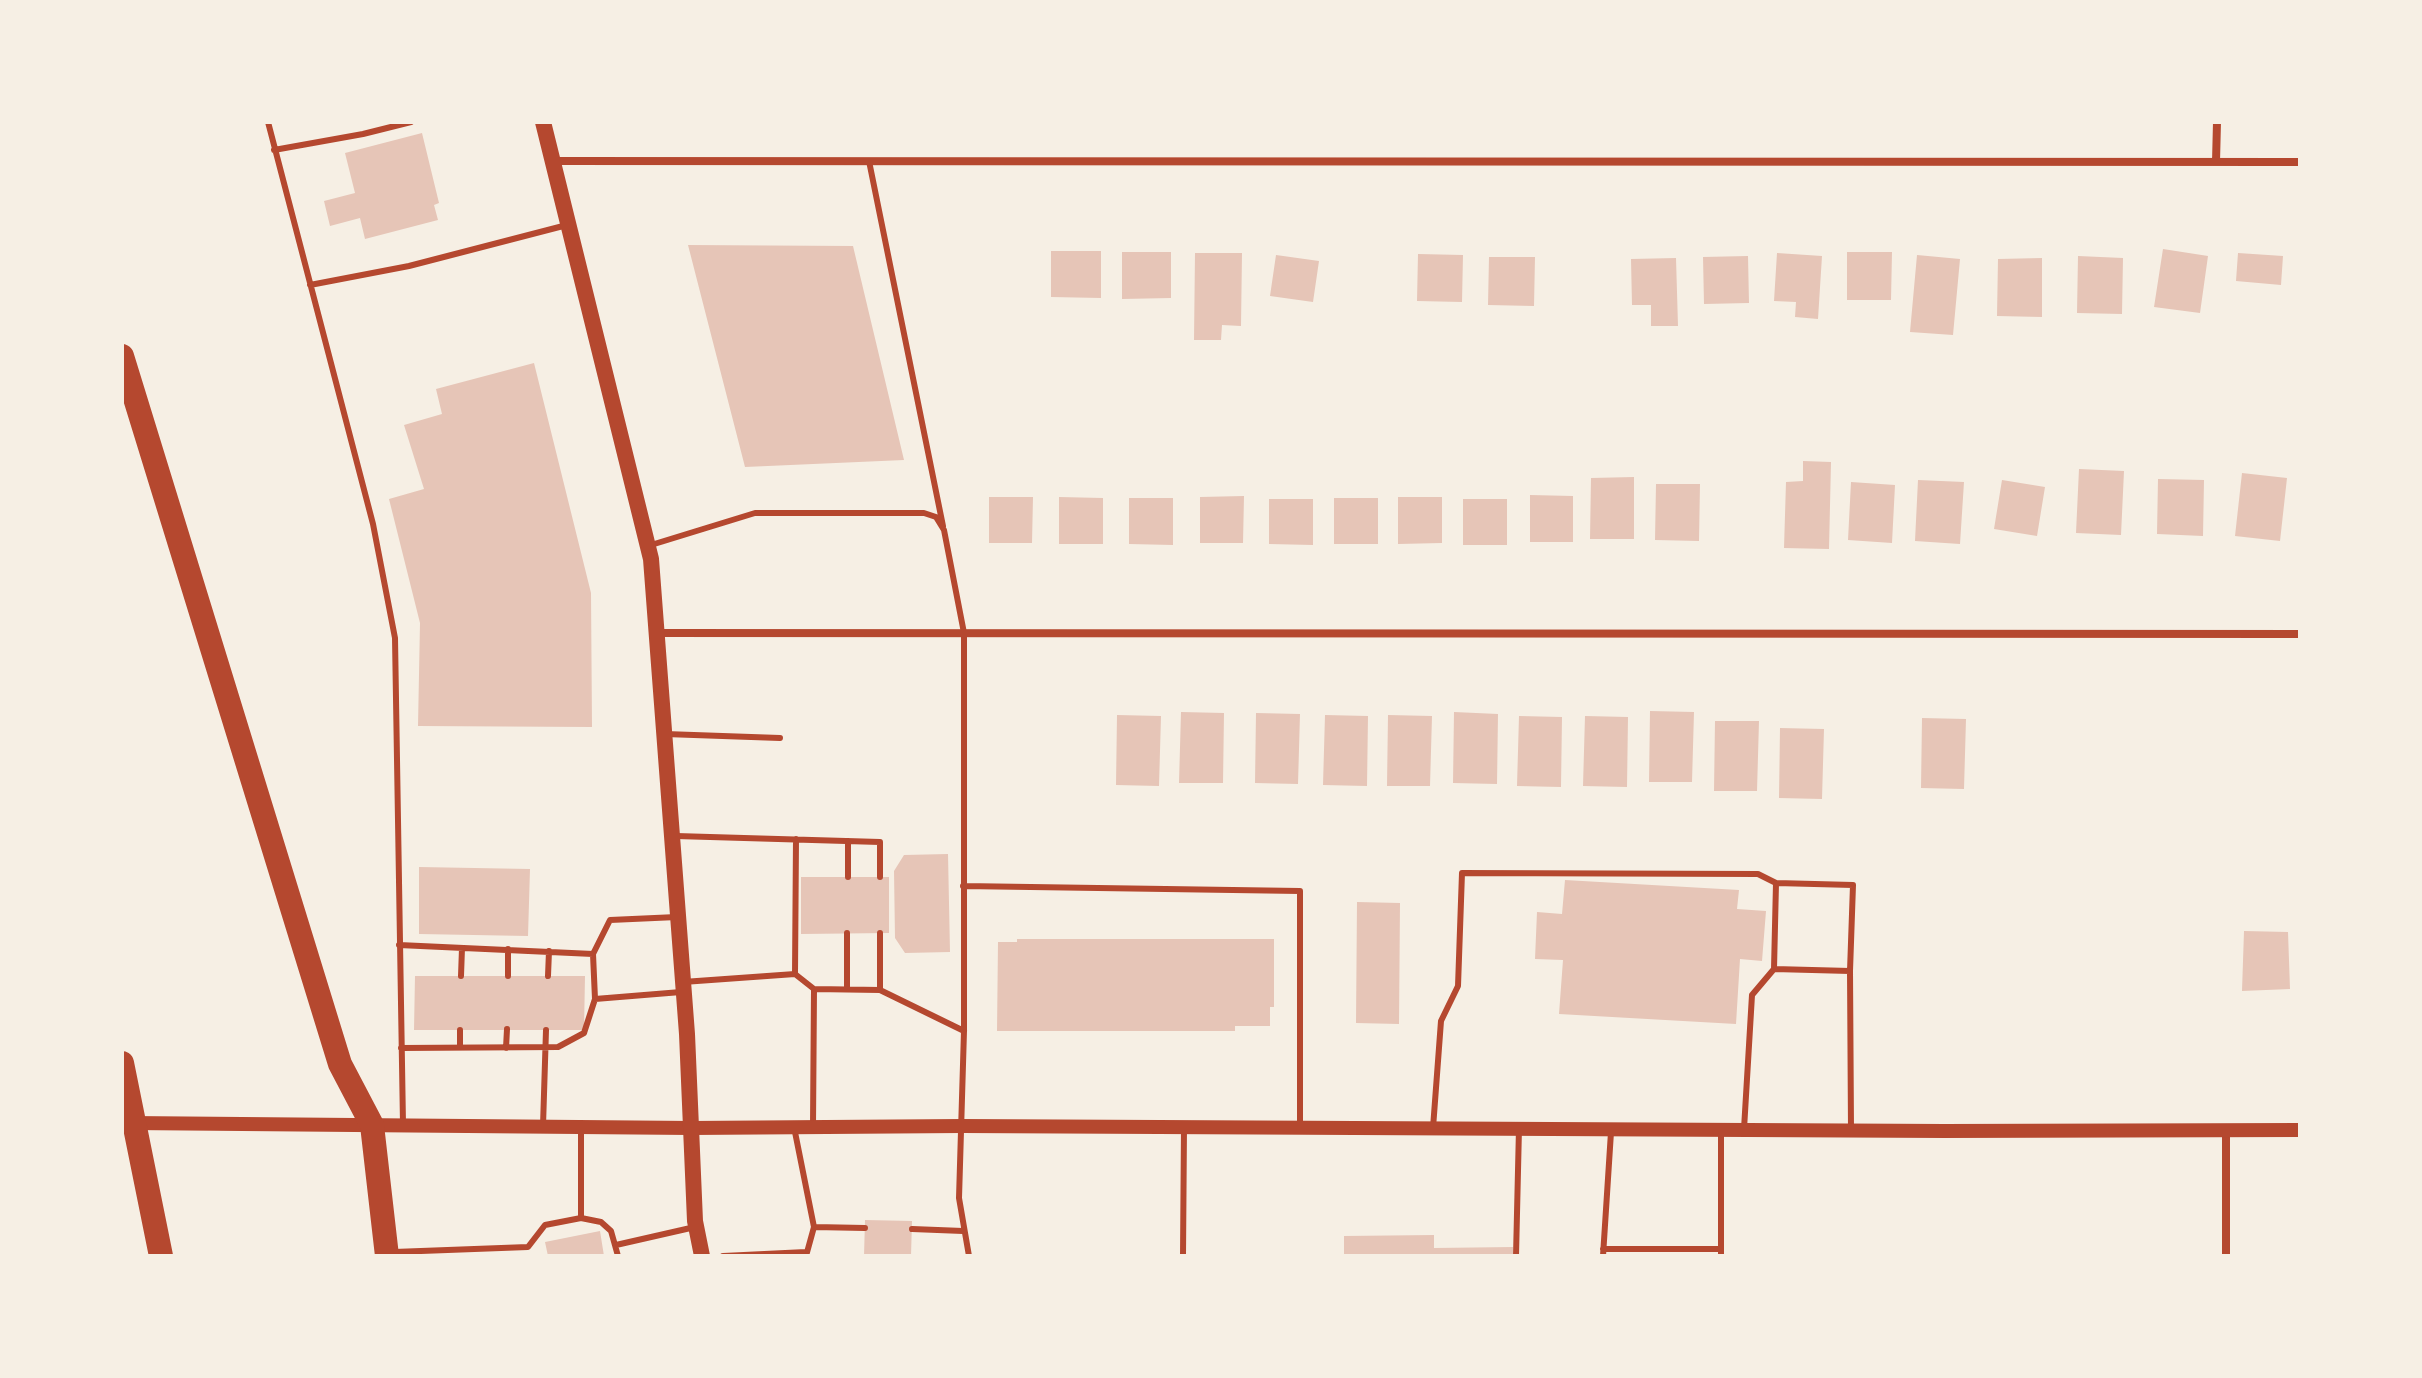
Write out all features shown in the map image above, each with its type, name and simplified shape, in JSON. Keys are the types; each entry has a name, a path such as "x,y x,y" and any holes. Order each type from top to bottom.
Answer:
{"highway":[{"path":"122,356 340,1064 372,1125 386,1254"},
{"path":"122,1063 161,1256"}],"main road":[{"path":"543,122 647,546 657,633 684,987 696,1227 702,1256"}],"street":[{"path":"2216,162 2217,122"},
{"path":"553,161 2300,162"},
{"path":"657,633 2300,634"},
{"path":"122,1123 691,1128 2300,1130"},
{"path":"2226,1130 2226,1256"}],"lane":[{"path":"268,122 373,524 395,638 403,1124"},
{"path":"274,150 411,122"},
{"path":"869,161 964,633 964,1031 959,1198 969,1256"},
{"path":"310,285 409,266 568,225"},
{"path":"647,546 755,513 924,513 936,517 944,530"},
{"path":"665,734 780,738"},
{"path":"951,745 963,746"},
{"path":"672,836 880,842 880,877"},
{"path":"795,974 796,839"},
{"path":"848,841 848,877"},
{"path":"1433,1128 1441,1021 1458,986 1462,873 1758,874 1776,883 1853,885 1851,1130"},
{"path":"1744,1129 1752,995 1774,969 1776,883"},
{"path":"963,886 1300,891 1300,1128"},
{"path":"401,1048 558,1047 584,1033 595,999 593,954 610,920 678,917"},
{"path":"847,933 847,989"},
{"path":"880,933 880,990"},
{"path":"399,945 593,954"},
{"path":"461,976 462,948"},
{"path":"508,949 508,976"},
{"path":"548,976 549,951"},
{"path":"1774,969 1850,971"},
{"path":"595,999 795,974 814,989 880,990 964,1031"},
{"path":"813,1127 814,989"},
{"path":"506,1048 507,1029"},
{"path":"460,1030 460,1047"},
{"path":"543,1126 546,1030"},
{"path":"581,1126 581,1218"},
{"path":"723,1256 806,1254 814,1227 794,1127"},
{"path":"1183,1256 1184,1127"},
{"path":"1516,1256 1519,1128"},
{"path":"1611,1129 1603,1252 1721,1253 1721,1129"},
{"path":"386,1254 528,1247 545,1225 581,1218 601,1222 611,1231 618,1256"},
{"path":"616,1245 696,1227"},
{"path":"814,1227 865,1228"},
{"path":"912,1229 963,1231"},
{"path":"528,1247 530,1256"}],"building":[{"path":"422,133 439,203 434,205 438,220 365,239 360,218 330,226 324,201 355,193 345,153"},
{"path":"688,245 853,246 904,460 745,467"},
{"path":"2163,249 2208,256 2200,313 2154,307"},
{"path":"1051,251 1101,251 1101,298 1051,297"},
{"path":"1122,252 1171,252 1171,298 1122,299"},
{"path":"1847,252 1892,252 1891,300 1847,300"},
{"path":"1195,253 1242,253 1241,326 1222,325 1221,340 1194,340"},
{"path":"1777,253 1822,256 1818,319 1795,317 1796,302 1774,301"},
{"path":"2238,253 2283,256 2281,285 2236,281"},
{"path":"1418,254 1463,255 1462,302 1417,301"},
{"path":"1276,255 1319,261 1313,302 1270,296"},
{"path":"1917,255 1960,259 1953,335 1910,332"},
{"path":"1748,256 1749,303 1704,304 1703,257"},
{"path":"2078,256 2123,258 2122,314 2077,313"},
{"path":"1489,257 1535,257 1534,306 1488,305"},
{"path":"1676,258 1678,326 1651,326 1651,305 1632,305 1631,259"},
{"path":"2042,258 2042,317 1997,316 1998,259"},
{"path":"534,363 591,593 592,727 418,726 420,623 389,499 424,489 404,425 442,414 436,389"},
{"path":"1803,461 1831,462 1829,549 1784,548 1786,482 1803,481"},
{"path":"2079,469 2124,471 2121,535 2076,533"},
{"path":"2242,473 2287,478 2280,541 2235,536"},
{"path":"1634,477 1634,539 1590,539 1591,478"},
{"path":"2158,479 2204,480 2203,536 2157,534"},
{"path":"1918,480 1964,482 1960,544 1915,541"},
{"path":"2002,480 2045,487 2037,536 1994,529"},
{"path":"1851,482 1895,485 1892,543 1848,540"},
{"path":"1656,484 1700,484 1699,541 1655,540"},
{"path":"1530,495 1573,496 1573,542 1530,542"},
{"path":"1244,496 1243,543 1200,543 1200,497"},
{"path":"989,497 1033,497 1032,543 989,543"},
{"path":"1059,497 1103,498 1103,544 1059,544"},
{"path":"1398,497 1442,497 1442,543 1398,544"},
{"path":"1129,498 1173,498 1173,545 1129,544"},
{"path":"1334,498 1378,498 1378,544 1334,544"},
{"path":"1269,499 1313,499 1313,545 1269,544"},
{"path":"1463,499 1507,499 1507,545 1463,545"},
{"path":"1650,711 1694,712 1692,782 1649,782"},
{"path":"1181,712 1224,713 1223,783 1179,783"},
{"path":"1454,712 1498,714 1497,784 1453,783"},
{"path":"1256,713 1300,714 1298,784 1255,783"},
{"path":"1117,715 1161,716 1159,786 1116,785"},
{"path":"1325,715 1368,716 1367,786 1323,785"},
{"path":"1388,715 1432,716 1430,786 1387,786"},
{"path":"1519,716 1562,717 1561,787 1517,786"},
{"path":"1585,716 1628,717 1627,787 1583,786"},
{"path":"1922,718 1966,719 1964,789 1921,788"},
{"path":"1715,721 1759,721 1757,791 1714,791"},
{"path":"1780,728 1824,729 1822,799 1779,798"},
{"path":"948,854 950,952 905,953 895,938 894,871 904,855"},
{"path":"419,867 530,869 528,936 419,934"},
{"path":"801,877 889,877 889,933 801,934"},
{"path":"1565,880 1739,890 1737,909 1766,911 1762,961 1740,959 1736,1024 1559,1014 1563,960 1535,959 1537,912 1562,914"},
{"path":"1357,902 1400,903 1399,1024 1356,1023"},
{"path":"2244,931 2288,932 2290,989 2242,991"},
{"path":"1017,939 1274,939 1274,1007 1270,1007 1270,1026 1235,1026 1235,1031 997,1031 998,942 1017,942"},
{"path":"415,976 585,976 584,1030 414,1030"},
{"path":"865,1220 912,1221 911,1256 864,1256"},
{"path":"600,1231 604,1256 548,1256 545,1242"},
{"path":"1434,1235 1434,1248 1513,1247 1513,1256 1344,1256 1344,1236"}]}
